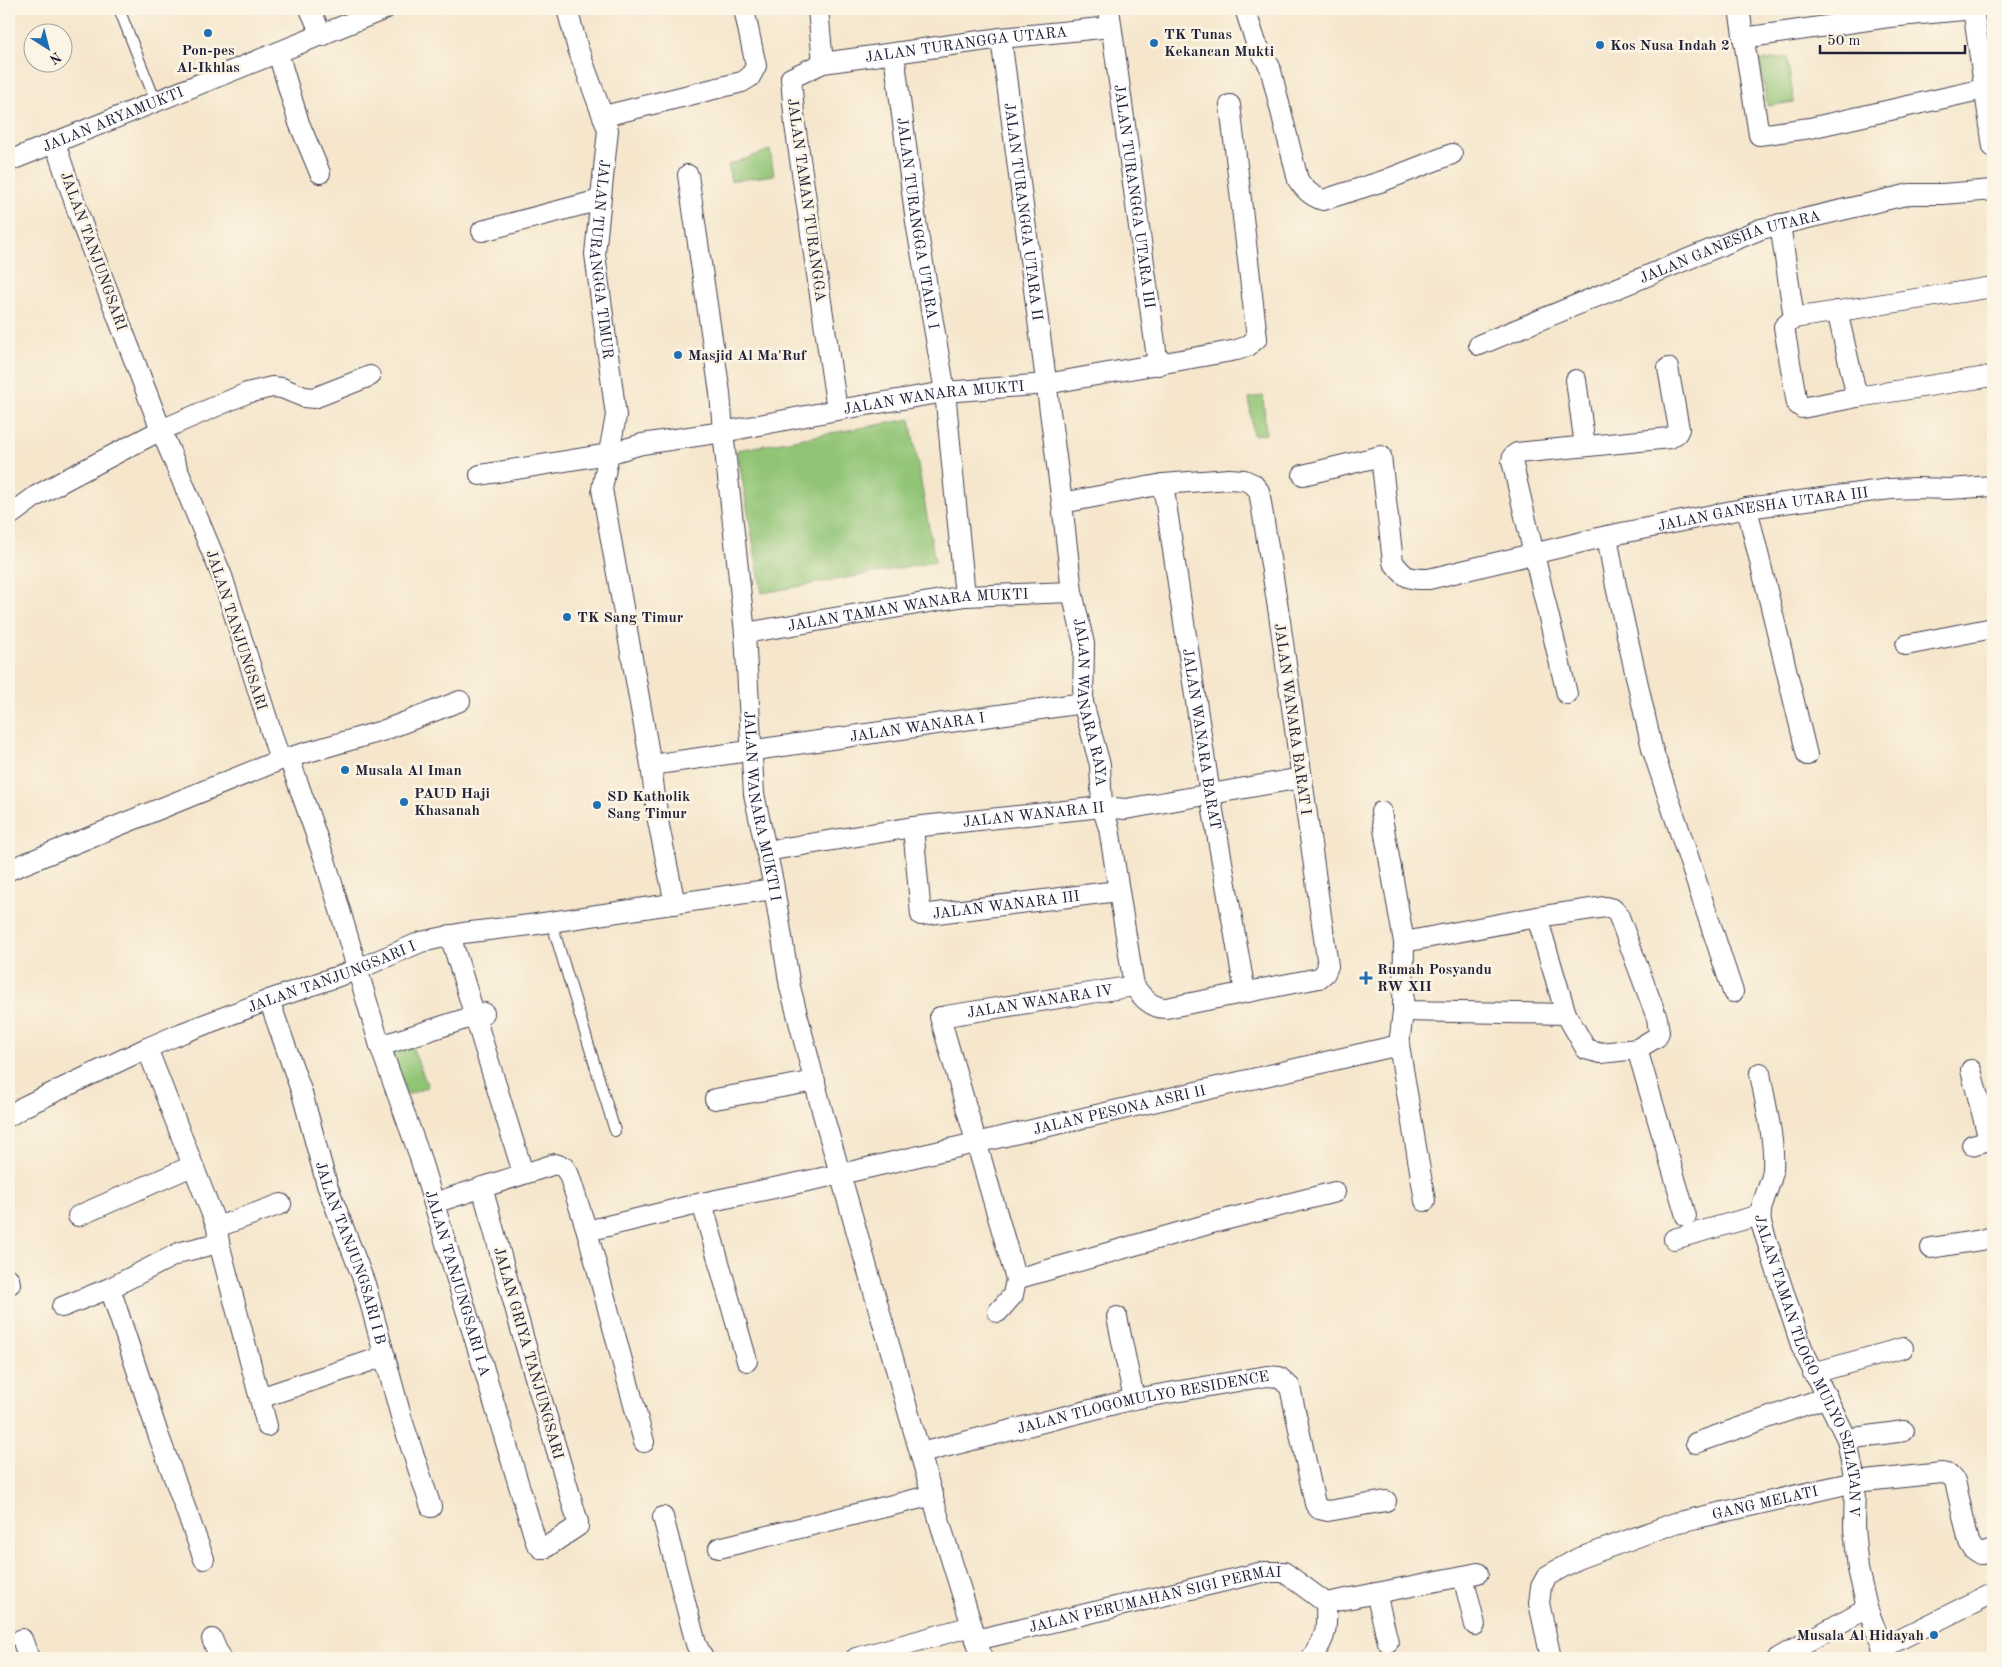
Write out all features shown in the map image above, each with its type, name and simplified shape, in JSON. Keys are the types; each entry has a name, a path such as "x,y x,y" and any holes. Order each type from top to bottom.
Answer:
{"street":[{"path":"310,9 322,36"},
{"name":"JALAN ARYAMUKTI","path":"9,161 385,9"},
{"name":"JALAN TURANGGA TIMUR","path":"567,9 578,49 608,130 606,164 600,200 595,254 616,416 602,489 651,765 658,821 675,904"},
{"path":"604,116 742,82 750,76 756,66 744,9"},
{"path":"818,9 823,63"},
{"path":"1245,9 1256,43 1270,67 1298,180 1304,190 1314,197 1323,200 1452,154"},
{"path":"1739,9 1742,38 1759,134 1810,128 1984,89"},
{"path":"1742,38 1889,16 1973,9 1993,147"},
{"name":"JALAN TURANGGA UTARA","path":"823,63 1001,38 1110,18"},
{"name":"JALAN TURANGGA UTARA III","path":"1110,18 1158,364"},
{"name":"JALAN TURANGGA UTARA II","path":"1001,38 1046,384"},
{"path":"278,53 300,123 320,173"},
{"name":"JALAN TURANGGA UTARA I","path":"894,54 916,222 945,392 965,596"},
{"name":"JALAN TAMAN TURANGGA","path":"823,63 791,78 795,125 837,410"},
{"name":"JALAN WANARA MUKTI","path":"480,476 608,454 642,444 723,432 837,410 945,392 1046,384 1238,350 1248,346 1257,338 1230,105"},
{"name":"JALAN TANJUNGSARI","path":"55,143 82,224 161,430 222,576 284,759 326,863 356,970"},
{"name":"JALAN WANARA MUKTI I","path":"688,175 720,392 745,633 750,751 754,794 790,987 841,1174 977,1641"},
{"name":"JALAN GANESHA UTARA","path":"1478,344 1760,229 1910,194 1943,194 1993,190"},
{"path":"482,231 600,200"},
{"path":"1780,224 1794,318"},
{"path":"1993,287 1794,318 1784,327 1797,404 1802,408 1857,396 1993,376"},
{"path":"1837,311 1857,396"},
{"path":"1567,694 1512,461 1517,453 1674,436 1679,429 1668,368"},
{"path":"9,516 36,496 161,430 253,391 272,387 282,388 304,397 314,398 370,376"},
{"path":"1576,380 1585,446"},
{"name":"JALAN WANARA RAYA","path":"1046,384 1072,592 1084,644 1083,703 1100,765 1102,807 1109,828 1134,986"},
{"name":"JALAN GANESHA UTARA III","path":"1303,475 1380,456 1394,562 1403,575 1411,579 1429,579 1607,536 1747,508 1890,489 1949,490 1993,486"},
{"name":"JALAN WANARA BARAT I","path":"1163,484 1229,479 1244,480 1253,484 1259,491 1279,614 1328,966 1325,973 1319,978 1245,992"},
{"path":"1062,503 1163,484"},
{"name":"JALAN WANARA BARAT","path":"1163,484 1210,794 1245,992"},
{"path":"1747,508 1807,755"},
{"path":"1607,536 1616,586 1652,748 1733,992"},
{"name":"JALAN TAMAN WANARA MUKTI","path":"745,633 965,596 1072,592"},
{"path":"1906,645 1993,628"},
{"path":"9,870 284,759 382,731 460,701"},
{"name":"JALAN WANARA I","path":"651,765 1083,703"},
{"name":"JALAN WANARA II","path":"766,851 913,827 1102,807 1126,808 1301,778"},
{"path":"1381,812 1404,942 1404,1011 1399,1045 1425,1200"},
{"name":"JALAN WANARA III","path":"913,827 921,915 1118,891"},
{"name":"JALAN TANJUNGSARI I","path":"9,1116 25,1106 147,1048 269,1000 356,970 421,942 457,934 773,889"},
{"path":"1404,942 1537,917 1605,907 1613,909 1618,914 1657,1018 1659,1032 1657,1037 1637,1049 1601,1053 1586,1050 1566,1014 1537,917"},
{"path":"457,934 527,1173"},
{"name":"JALAN TANJUNGSARI I A","path":"356,970 380,1046 419,1154 539,1546 544,1548 578,1526 577,1518"},
{"path":"1134,986 1144,998 1160,1008 1245,992"},
{"name":"JALAN WANARA IV","path":"976,1142 943,1016 1134,986"},
{"name":"JALAN TANJUNGSARI I B","path":"269,1000 302,1093 327,1185 365,1284 402,1420 431,1507"},
{"path":"1404,1011 1566,1014"},
{"path":"380,1046 479,1014"},
{"name":"JALAN PESONA ASRI II","path":"586,1231 1399,1045"},
{"path":"147,1048 218,1235 267,1426"},
{"path":"1637,1049 1686,1216"},
{"path":"1971,1070 1984,1141"},
{"name":"JALAN TAMAN TLOGO MULYO SELATAN V","path":"1760,1073 1773,1155 1772,1172 1760,1215 1788,1307 1813,1372 1847,1439 1855,1482 1854,1528 1858,1569 1867,1608 1884,1653"},
{"path":"715,1099 815,1081"},
{"path":"976,1142 1016,1280 1013,1296 998,1312"},
{"path":"434,1203 555,1164 564,1167 569,1175 586,1231 644,1442"},
{"path":"78,1216 192,1166"},
{"name":"JALAN GRIYA TANJUNGSARI","path":"482,1187 524,1340 577,1518"},
{"path":"1016,1280 1216,1222 1335,1192"},
{"path":"702,1203 747,1361"},
{"path":"62,1307 110,1288 281,1204"},
{"path":"1674,1239 1760,1215"},
{"path":"1931,1248 1993,1237"},
{"path":"110,1288 158,1434 204,1559"},
{"path":"1118,1317 1134,1399"},
{"path":"1813,1372 1904,1348"},
{"path":"260,1398 385,1356"},
{"name":"JALAN TLOGOMULYO RESIDENCE","path":"921,1453 1134,1399 1268,1376 1279,1377 1290,1387 1315,1504 1319,1509 1328,1511 1386,1501"},
{"path":"1696,1443 1827,1397"},
{"path":"1847,1439 1904,1431"},
{"name":"GANG MELATI","path":"1551,1658 1539,1603 1542,1587 1548,1576 1577,1559 1675,1523 1855,1482 1942,1473 1950,1475 1955,1481 1969,1542 1973,1549 1981,1554 1993,1550"},
{"path":"719,1548 933,1495"},
{"path":"663,1517 696,1644 703,1658"},
{"name":"JALAN PERUMAHAN SIGI PERMAI","path":"856,1658 977,1641 1263,1572 1284,1572 1326,1603"},
{"path":"1311,1658 1319,1648 1327,1629 1326,1603 1470,1574 1475,1624"},
{"path":"1376,1593 1388,1642"},
{"path":"1884,1653 1993,1593"},
{"path":"1778,1658 1867,1608"},
{"path":"22,1639 28,1658"},
{"path":"212,1639 220,1658"}],"lane":[{"path":"119,9 156,102"},
{"path":"552,921 615,1131"}],"green space":[{"path":"1787,57 1794,102 1767,106 1760,61"},
{"path":"770,150 774,175 731,181 728,165"},
{"path":"1263,396 1266,434 1253,435 1249,398"},
{"path":"910,419 935,562 762,593 737,450"},
{"path":"411,1044 428,1087 407,1095 390,1052"}],"place":[{"name":"Pon-pes Al-Ikhlas","path":"208,33"},
{"name":"TK Tunas Kekancan Mukti","path":"1154,43"},
{"name":"Kos Nusa Indah 2","path":"1600,45"},
{"name":"Masjid Al Ma'Ruf","path":"678,355"},
{"name":"TK Sang Timur","path":"567,617"},
{"name":"Musala Al Iman","path":"345,770"},
{"name":"PAUD Haji Khasanah","path":"404,802"},
{"name":"SD Katholik Sang Timur","path":"597,805"},
{"name":"Rumah Posyandu RW XII","path":"1366,978"},
{"name":"Musala Al Hidayah","path":"1934,1635"}]}
